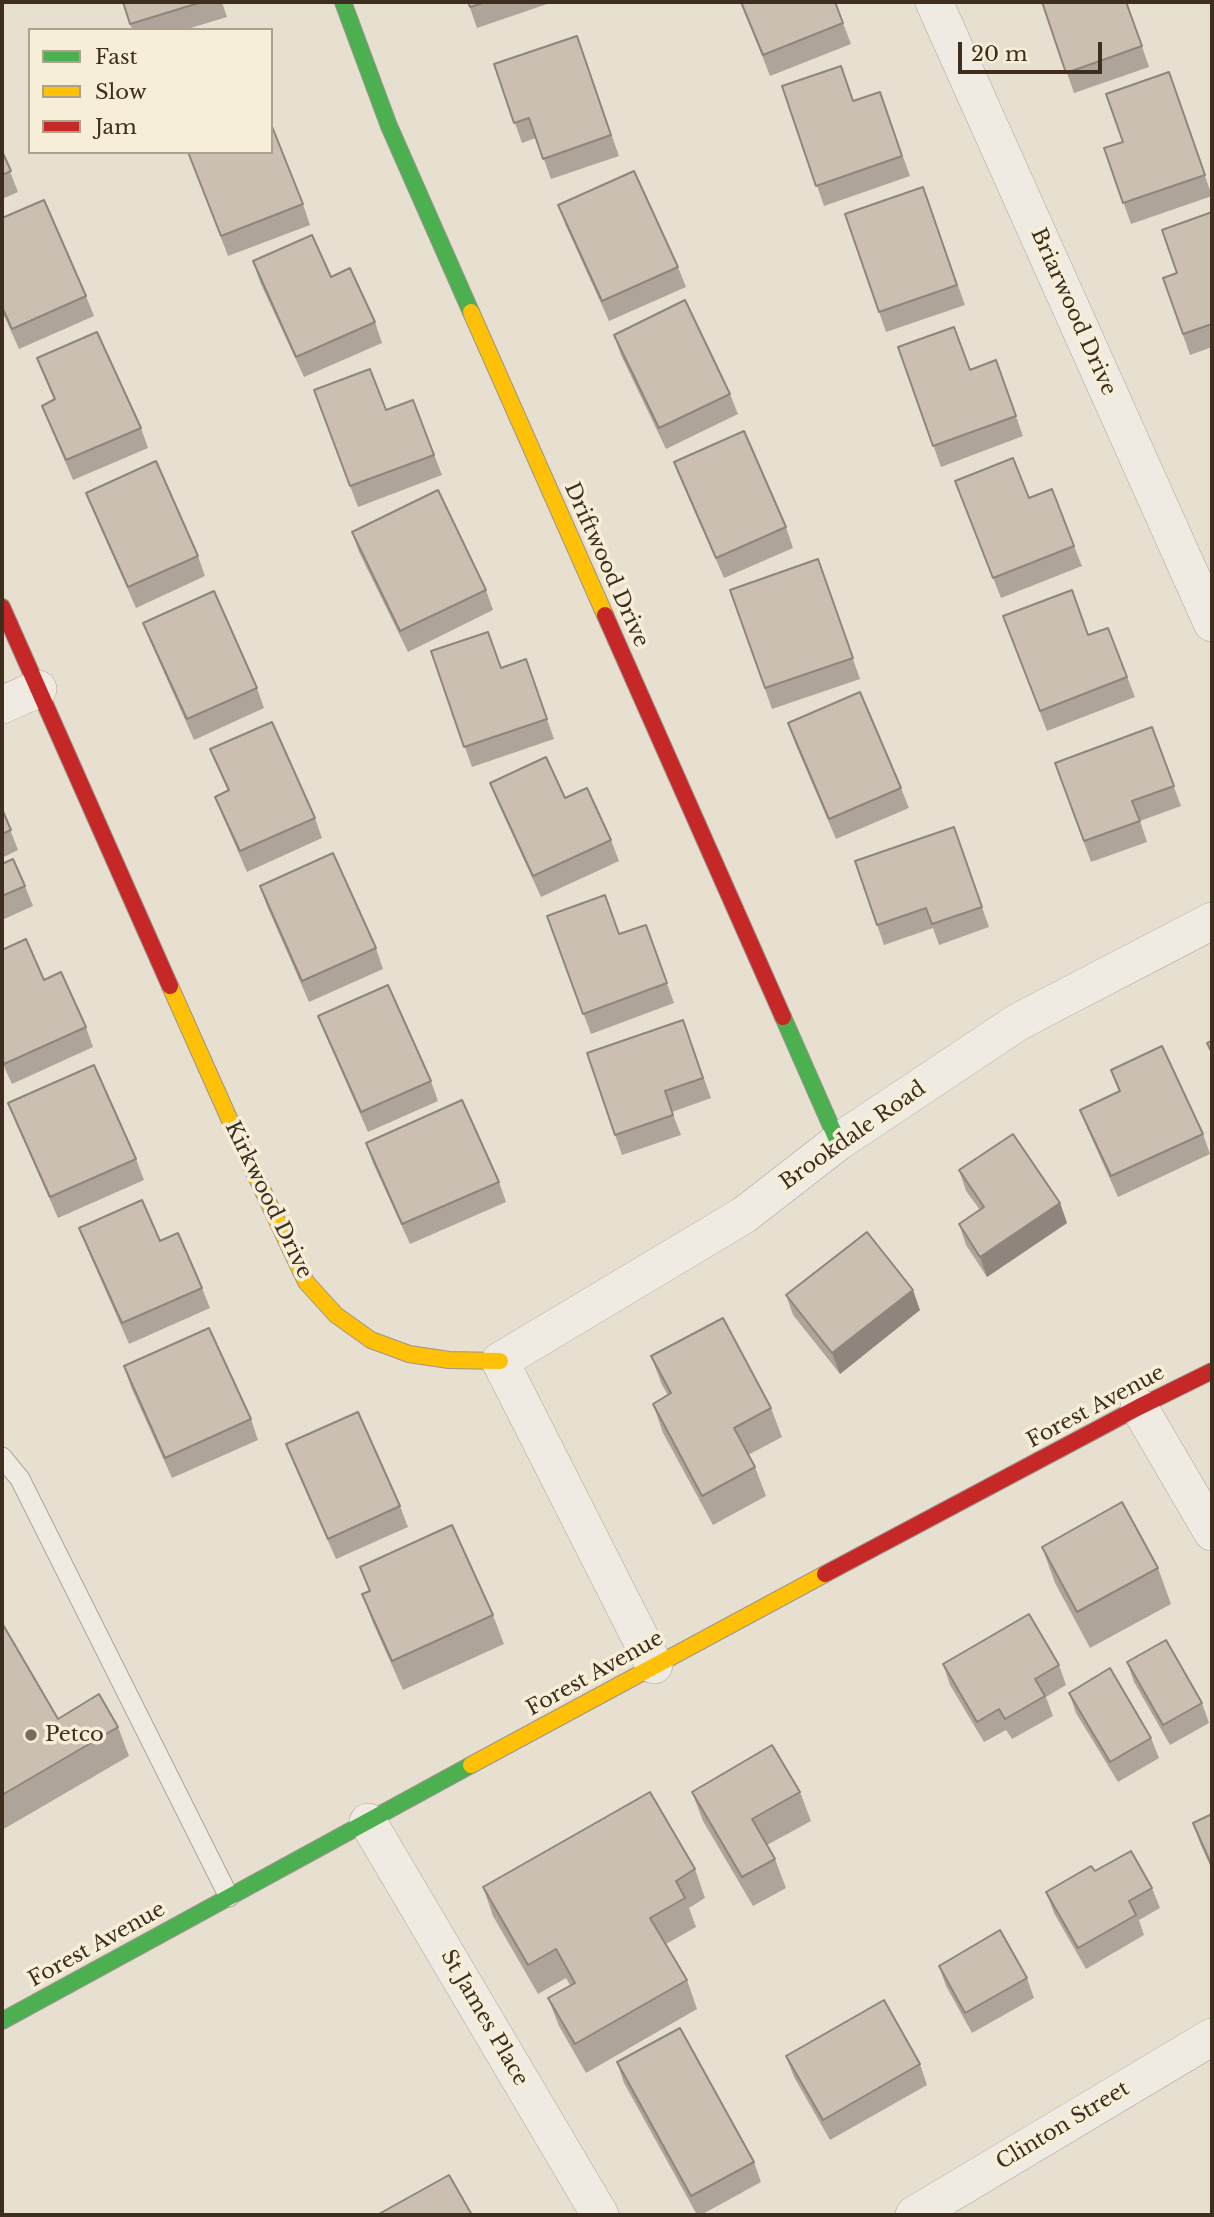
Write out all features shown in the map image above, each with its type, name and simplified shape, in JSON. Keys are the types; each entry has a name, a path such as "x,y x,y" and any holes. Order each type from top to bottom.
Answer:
{"street":[{"name":"Driftwood Drive","path":"343,2 389,126 838,1142"},
{"name":"Briarwood Drive","path":"934,2 1212,622"},
{"name":"Kirkwood Drive","path":"2,607 236,1135 306,1282 336,1315 371,1340 409,1354 500,1361"},
{"path":"2,705 38,690"},
{"name":"Brookdale Road","path":"500,1361 744,1214 838,1142 1018,1022 1212,921"},
{"path":"500,1361 654,1665"},
{"name":"Forest Avenue","path":"2,2021 654,1665 1139,1407 1207,1365"},
{"path":"1139,1407 1212,1532"},
{"name":"St James Place","path":"368,1822 600,2215"},
{"name":"Clinton Street","path":"914,2215 1212,2037"}],"lane":[{"path":"2,1457 20,1479 229,1898"}],"building":[{"path":"123,2 202,2 130,24"},
{"path":"468,2 486,2 470,7"},
{"path":"741,2 835,2 843,23 763,55"},
{"path":"1042,2 1126,2 1142,46 1066,73"},
{"path":"577,36 611,135 543,159 529,118 514,123 494,64"},
{"path":"841,66 853,101 880,92 902,156 816,186 782,86"},
{"path":"1169,72 1205,175 1123,203 1104,148 1123,142 1106,94"},
{"path":"273,129 303,204 221,236 189,154 273,154"},
{"path":"2,151 11,171 2,175"},
{"path":"634,171 678,267 602,301 558,205"},
{"path":"923,187 957,285 879,312 845,214"},
{"path":"44,200 86,296 12,329 2,307 2,218"},
{"path":"1212,212 1212,324 1183,334 1163,278 1177,273 1162,230"},
{"path":"312,235 331,277 350,268 375,322 296,357 253,261"},
{"path":"685,300 730,394 659,428 614,335"},
{"path":"954,327 970,370 996,360 1016,416 933,446 898,347"},
{"path":"97,332 141,428 66,460 42,406 55,399 37,358"},
{"path":"370,369 386,410 413,400 434,455 350,486 314,390"},
{"path":"744,431 786,527 716,558 674,462"},
{"path":"1013,458 1029,498 1052,489 1074,546 993,578 955,481"},
{"path":"156,461 198,556 128,587 86,493"},
{"path":"438,490 486,590 400,631 352,532"},
{"path":"818,559 853,658 765,688 730,590"},
{"path":"1072,590 1088,635 1108,628 1127,677 1040,711 1003,616"},
{"path":"214,591 257,688 187,719 143,623"},
{"path":"488,632 501,668 526,659 547,719 464,747 431,651"},
{"path":"860,692 901,788 829,819 788,723"},
{"path":"272,722 315,818 240,851 215,797 229,790 210,749"},
{"path":"1152,727 1174,786 1132,801 1140,821 1084,841 1055,763"},
{"path":"546,757 565,798 587,788 611,840 533,876 490,783"},
{"path":"2,809 11,830 2,834"},
{"path":"954,827 982,907 932,924 926,908 877,925 855,861"},
{"path":"333,853 376,948 302,981 260,886"},
{"path":"13,859 25,886 2,896 2,864"},
{"path":"605,895 619,934 646,925 667,983 583,1014 547,916"},
{"path":"26,939 44,980 61,972 86,1027 4,1064 2,950"},
{"path":"388,985 431,1081 361,1112 318,1016"},
{"path":"683,1020 703,1078 665,1091 673,1115 615,1135 587,1053"},
{"path":"1162,1046 1203,1134 1111,1176 1080,1110 1120,1091 1111,1070"},
{"path":"94,1065 136,1159 50,1197 8,1103"},
{"path":"462,1100 499,1182 402,1224 366,1143"},
{"path":"1013,1134 1060,1203 980,1257 959,1224 984,1207 959,1170"},
{"path":"142,1200 160,1241 178,1233 202,1288 122,1323 79,1228"},
{"path":"867,1232 913,1290 832,1353 786,1295"},
{"path":"723,1318 771,1408 734,1428 755,1467 702,1496 653,1404 671,1393 651,1356"},
{"path":"209,1328 251,1419 165,1458 124,1366"},
{"path":"358,1412 400,1506 328,1539 286,1444"},
{"path":"1122,1502 1158,1568 1077,1612 1042,1547"},
{"path":"452,1525 493,1615 392,1661 362,1594 370,1591 360,1567"},
{"path":"1029,1614 1059,1665 1035,1679 1045,1696 1005,1719 999,1709 977,1722 943,1664"},
{"path":"2,1623 58,1719 99,1694 118,1727 2,1795"},
{"path":"1166,1640 1202,1703 1163,1725 1127,1662"},
{"path":"1110,1668 1151,1738 1110,1762 1069,1693"},
{"path":"772,1745 800,1792 752,1819 775,1859 742,1877 692,1792"},
{"path":"650,1792 695,1869 676,1881 685,1898 650,1918 687,1980 575,2044 548,1998 575,1983 556,1949 528,1965 483,1887"},
{"path":"1212,1814 1212,1866 1193,1823"},
{"path":"1131,1851 1152,1888 1129,1901 1136,1915 1078,1948 1046,1892 1091,1866 1095,1871"},
{"path":"1000,1930 1027,1978 965,2013 939,1966"},
{"path":"884,2000 920,2064 823,2120 786,2056"},
{"path":"680,2028 754,2162 691,2196 617,2062"},
{"path":"449,2175 472,2215 377,2215"}],"traffic: fast":[{"path":"343,2 389,126 471,312"},
{"path":"783,1017 838,1142"},
{"path":"2,2021 471,1765"}],"traffic: slow":[{"path":"471,312 605,615"},
{"path":"170,986 306,1282 336,1315 371,1340 409,1354 449,1360 500,1361"},
{"path":"471,1765 825,1574"}],"traffic: jam":[{"path":"2,607 170,986"},
{"path":"605,615 783,1017"},
{"path":"825,1574 1212,1371"}],"place":[{"name":"Petco","path":"31,1735"}]}
